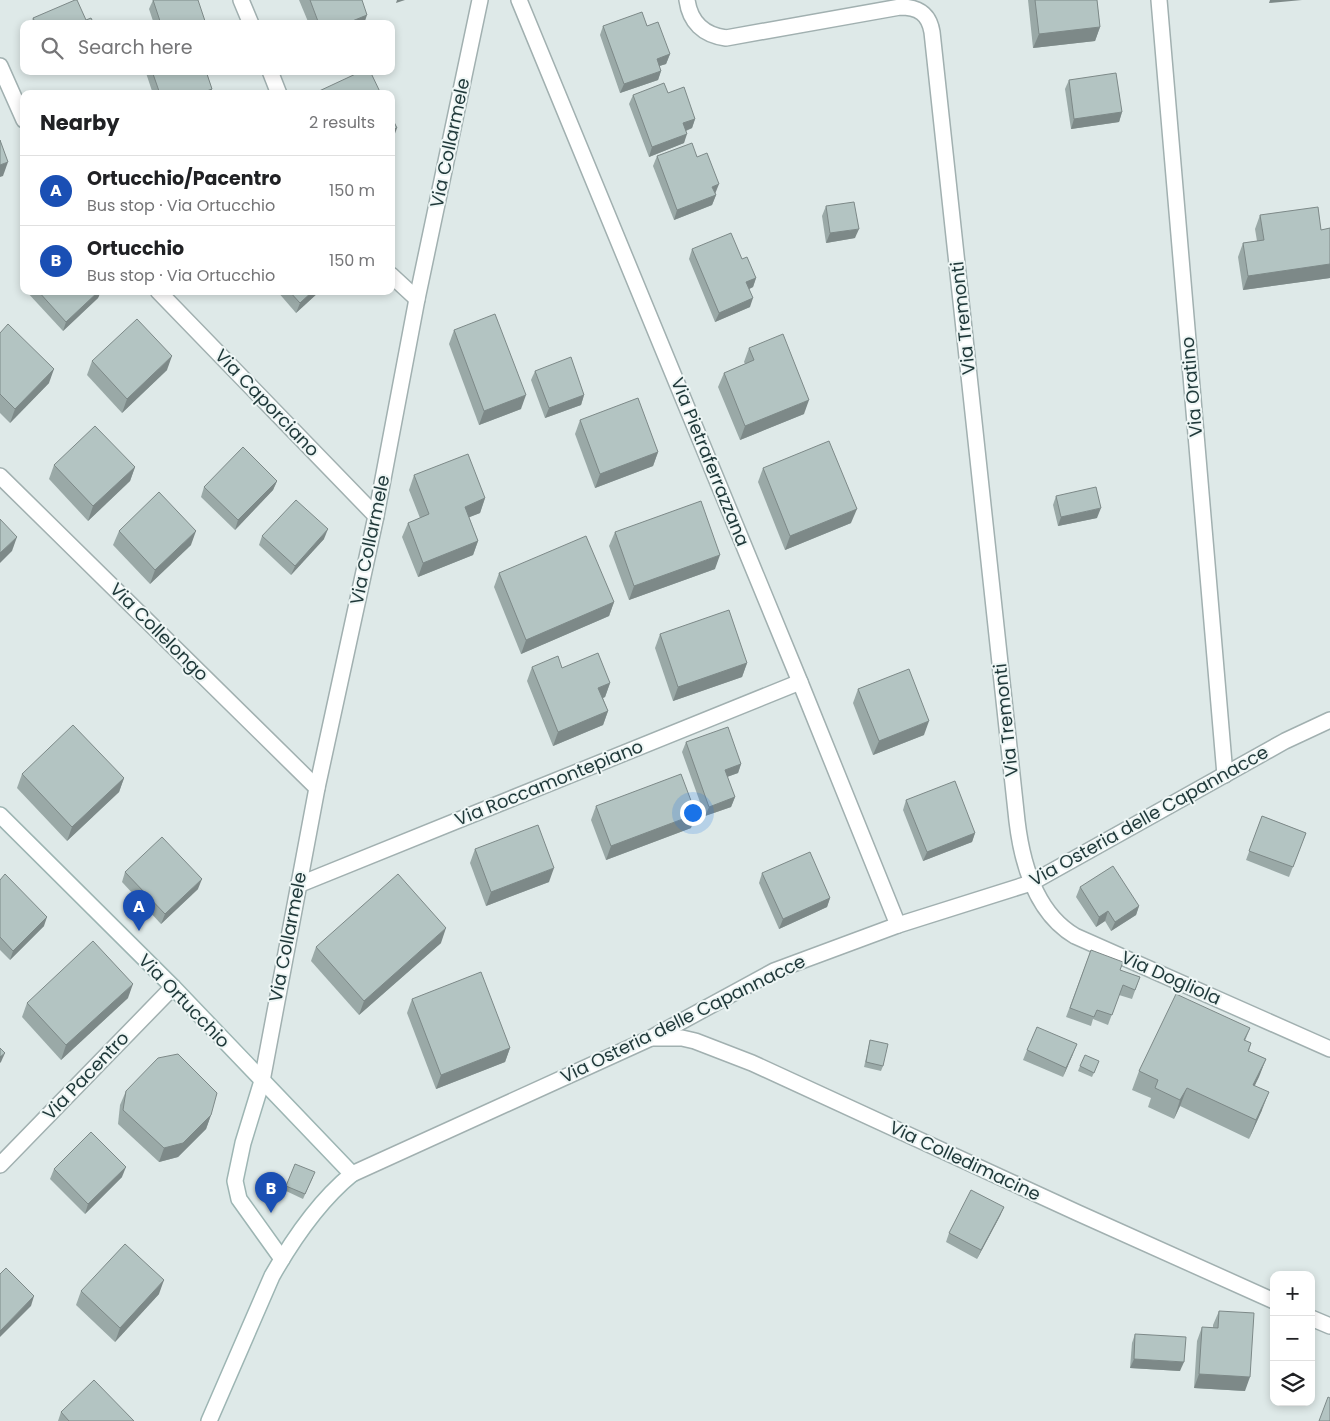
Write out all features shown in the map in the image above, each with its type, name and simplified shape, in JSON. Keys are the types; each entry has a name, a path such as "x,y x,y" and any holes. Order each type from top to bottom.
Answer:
{"street":[{"path":"241,0 249,20"},
{"name":"Via Collarmele","path":"262,1081 317,788 376,516 417,300 480,0"},
{"name":"Via Pietraferrazzana","path":"519,0 898,925"},
{"name":"Via Tremonti","path":"687,0 689,12 697,24 717,36 726,38 900,7 920,10 927,16 931,24 1017,821 1022,852 1031,883"},
{"name":"Via Oratino","path":"1159,0 1225,775"},
{"path":"0,66 20,111"},
{"path":"272,75 277,90"},
{"path":"395,279 417,300"},
{"name":"Via Caporciano","path":"162,295 376,516"},
{"name":"Via Collelongo","path":"0,476 317,788"},
{"name":"Via Roccamontepiano","path":"298,885 800,682"},
{"name":"Via Osteria delle Capannacce","path":"209,1421 272,1276 318,1207 335,1188 352,1174 651,1038 774,971 898,925 1031,883 1285,741 1330,720"},
{"name":"Via Ortucchio","path":"0,815 172,987 352,1174"},
{"name":"Via Dogliola","path":"1031,883 1056,921 1075,936 1330,1049"},
{"name":"Via Pacentro","path":"0,1164 172,987"},
{"name":"Via Colledimacine","path":"651,1038 667,1037 695,1041 752,1063 1270,1299"},
{"path":"262,1081 243,1143 235,1180 239,1199 282,1259"},
{"path":"1315,1320 1330,1326"}],"building":[{"path":"77,0 86,20 34,20 33,18"},
{"path":"153,0 198,0 205,20 160,20"},
{"path":"310,0 362,0 367,15 355,20 318,20"},
{"path":"1035,0 1097,0 1100,27 1039,34"},
{"path":"642,12 647,26 658,22 670,54 657,59 661,71 624,84 603,26"},
{"path":"1116,73 1122,112 1074,119 1069,80"},
{"path":"153,75 207,75 212,89 209,90 159,90"},
{"path":"353,75 372,75 379,90 321,90"},
{"path":"664,83 668,93 684,87 695,119 683,123 687,134 652,147 633,95"},
{"path":"0,140 8,162 0,165"},
{"path":"692,143 697,157 707,153 719,184 712,187 716,195 677,210 657,156"},
{"path":"854,202 859,229 830,233 826,206"},
{"path":"1318,207 1321,230 1330,228 1330,264 1248,276 1243,243 1264,240 1260,215"},
{"path":"731,233 742,259 747,257 756,278 746,282 753,298 719,313 692,249"},
{"path":"42,295 95,295 66,322"},
{"path":"293,295 309,295 300,303"},
{"path":"495,314 526,395 484,411 454,330"},
{"path":"137,319 172,356 127,399 92,361"},
{"path":"8,324 54,369 15,409 0,394 0,333"},
{"path":"783,334 809,400 745,426 724,373 754,360 749,348"},
{"path":"571,357 584,395 549,408 535,371"},
{"path":"638,398 658,452 600,474 580,420"},
{"path":"95,426 135,467 93,506 54,465"},
{"path":"829,441 857,509 790,536 763,468"},
{"path":"243,447 277,481 238,520 204,487"},
{"path":"468,454 485,498 465,507 478,541 423,563 408,523 429,514 414,475"},
{"path":"1096,487 1101,508 1061,517 1056,496"},
{"path":"159,492 196,531 155,570 119,531"},
{"path":"296,500 328,529 295,566 262,536"},
{"path":"701,501 720,555 634,586 615,532"},
{"path":"0,519 17,537 0,553"},
{"path":"586,536 614,602 526,640 499,573"},
{"path":"729,610 747,663 678,687 660,634"},
{"path":"598,653 610,683 598,688 608,711 558,732 532,667 558,656 562,668"},
{"path":"909,669 929,721 879,741 858,689"},
{"path":"73,725 124,778 72,827 22,774"},
{"path":"728,727 741,764 725,770 735,797 709,807 686,742"},
{"path":"681,774 696,814 611,846 596,806"},
{"path":"955,781 975,833 927,852 906,800"},
{"path":"1262,816 1306,833 1293,867 1249,851"},
{"path":"538,825 554,868 491,892 475,849"},
{"path":"162,837 202,879 165,914 125,872"},
{"path":"810,852 830,898 783,919 762,873"},
{"path":"1113,866 1139,906 1115,922 1108,911 1099,917 1080,887"},
{"path":"5,874 47,917 13,951 0,937 0,880"},
{"path":"398,874 446,928 364,1001 316,947"},
{"path":"93,941 133,984 66,1045 27,1003"},
{"path":"1091,950 1123,962 1120,970 1140,977 1135,990 1123,985 1112,1015 1097,1010 1094,1017 1070,1008"},
{"path":"481,972 510,1048 441,1075 412,999"},
{"path":"1176,994 1250,1028 1244,1040 1251,1043 1248,1051 1266,1059 1253,1085 1269,1092 1256,1120 1187,1088 1180,1100 1155,1088 1158,1080 1139,1071"},
{"path":"1037,1027 1077,1044 1066,1068 1027,1050"},
{"path":"870,1040 888,1044 883,1066 866,1062"},
{"path":"0,1048 5,1053 0,1057"},
{"path":"178,1054 217,1093 211,1115 183,1143 164,1148 123,1110 126,1091 158,1058"},
{"path":"1085,1055 1099,1061 1094,1073 1080,1066"},
{"path":"91,1132 126,1167 88,1204 54,1169"},
{"path":"295,1164 315,1172 305,1194 286,1186"},
{"path":"971,1190 1004,1207 981,1250 949,1233"},
{"path":"125,1244 164,1280 120,1328 81,1291"},
{"path":"6,1268 34,1296 0,1331 0,1274"},
{"path":"1219,1311 1254,1313 1250,1377 1199,1374 1202,1327 1218,1328"},
{"path":"1135,1334 1186,1337 1184,1362 1134,1359"},
{"path":"94,1380 134,1421 69,1421 61,1412"},
{"path":"1328,1397 1330,1398 1330,1421 1319,1421"}],"place":[{"name":"Ortucchio/Pacentro","path":"139,931"},
{"name":"Ortucchio","path":"271,1213"}]}
